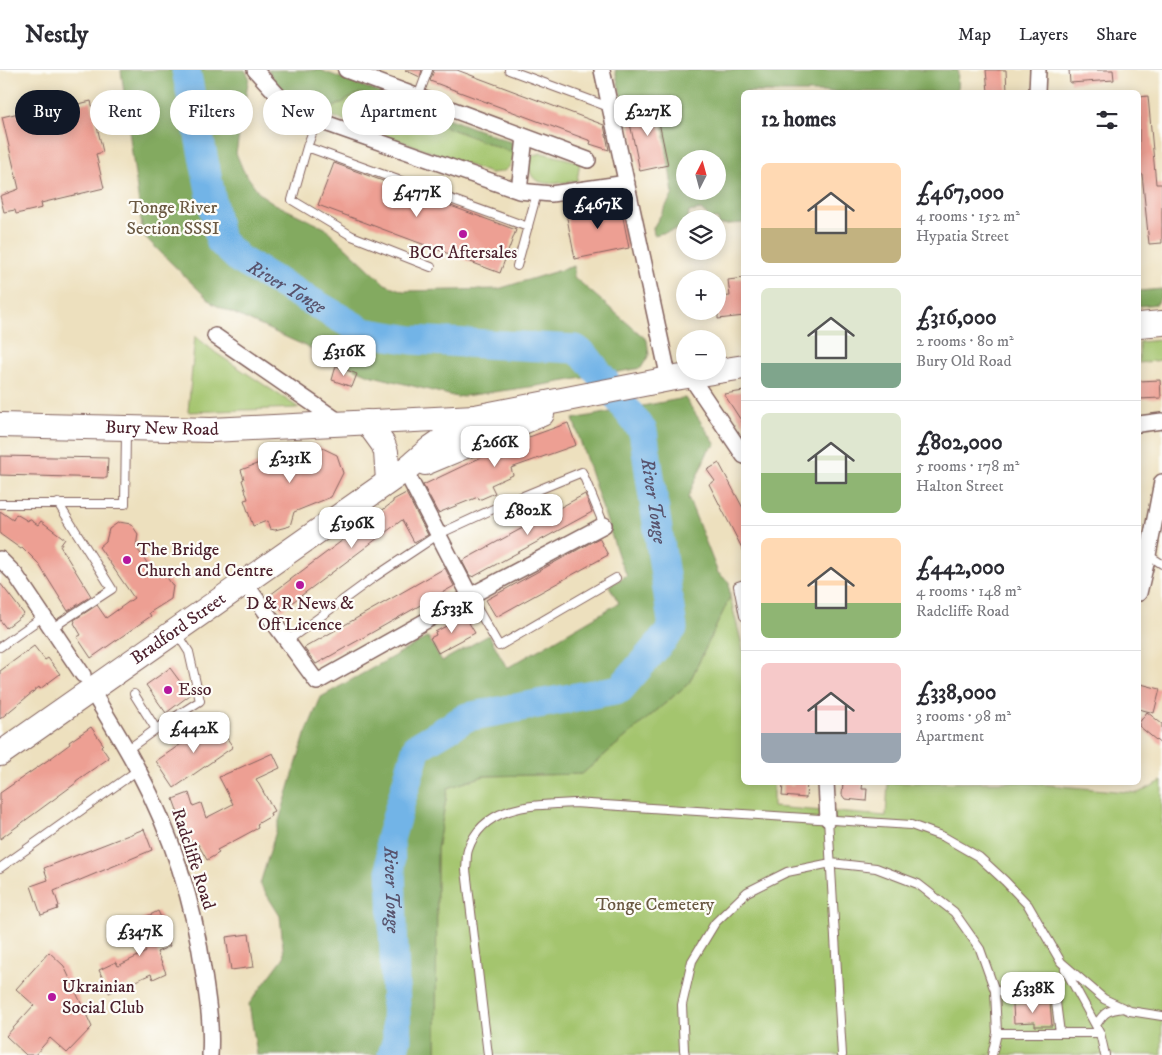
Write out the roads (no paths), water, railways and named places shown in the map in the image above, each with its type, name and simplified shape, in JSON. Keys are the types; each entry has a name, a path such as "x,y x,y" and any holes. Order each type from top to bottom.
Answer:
{"main road":[{"path":"1141,325 1162,323"},
{"path":"726,370 741,368"},
{"path":"590,395 676,378"},
{"name":"Bury New Road","path":"0,425 211,430 475,417 590,395"},
{"name":"Bradford Street","path":"397,476 590,395"},
{"name":"Bradford Street","path":"0,754 87,683 176,631 397,476 432,446 475,417"},
{"path":"367,422 383,444 397,476"}],"street":[{"path":"255,70 273,90"},
{"path":"346,70 399,90"},
{"path":"602,70 627,183 676,367"},
{"path":"1037,90 1038,70"},
{"path":"455,111 588,160"},
{"path":"332,125 520,191 551,194 627,183"},
{"path":"520,191 525,137"},
{"path":"215,336 341,423"},
{"path":"681,380 741,452"},
{"path":"1141,424 1162,421"},
{"path":"397,476 438,534 470,596"},
{"path":"1141,578 1144,556 1162,482"},
{"path":"244,582 317,682 470,596 604,525"},
{"name":"Radcliffe Road","path":"0,558 15,574 87,683 138,770 159,814 190,902 202,958 209,1012 210,1055"},
{"path":"826,785 828,819"}],"lane":[{"path":"421,90 428,70"},
{"path":"509,70 609,107"},
{"path":"311,135 292,200 352,236 431,266"},
{"path":"307,147 528,226"},
{"path":"517,266 537,193"},
{"path":"0,504 124,504 126,428"},
{"path":"287,641 373,578 438,534 582,472 604,525"},
{"path":"0,646 112,589 58,503"},
{"path":"1144,556 1162,564"},
{"path":"470,596 498,646 616,578"},
{"path":"741,585 738,586 741,601"},
{"path":"126,750 200,701 189,652 176,631"},
{"path":"134,694 156,729"},
{"path":"0,868 138,770"},
{"path":"488,1055 466,870 468,852 475,836 484,824 496,816 530,805 574,803 911,825 944,837 980,857 1028,905 1073,980 1100,1034 1105,1055"},
{"path":"828,819 842,1055"},
{"path":"685,1055 682,1005 692,962 715,923 747,892 787,872 831,863 876,868 918,884 954,912 980,949 995,991 997,1033 992,1055"},
{"path":"1061,962 1104,999 1130,1011 1162,1016"},
{"path":"995,991 1052,992 1055,995 1060,1033"},
{"path":"1096,1025 1103,1014 1110,1010 1125,1008"},
{"path":"997,1033 1100,1034"}],"waterway":[{"name":"River Tonge","path":"186,70 220,241 240,260 364,332 412,340 576,349 587,358 643,431 673,628 620,689 467,717 417,747 390,839 397,1039 392,1055"}],"place":[{"name":"BCC Aftersales","path":"463,234"},
{"name":"The Bridge Church and Centre","path":"127,560"},
{"name":"D & R News & Off Licence","path":"300,585"},
{"name":"Esso","path":"168,690"},
{"name":"Ukrainian Social Club","path":"52,997"}],"park label":[{"name":"Tonge River Section SSSI","path":"173,218"},
{"name":"Tonge Cemetery","path":"655,905"}]}
